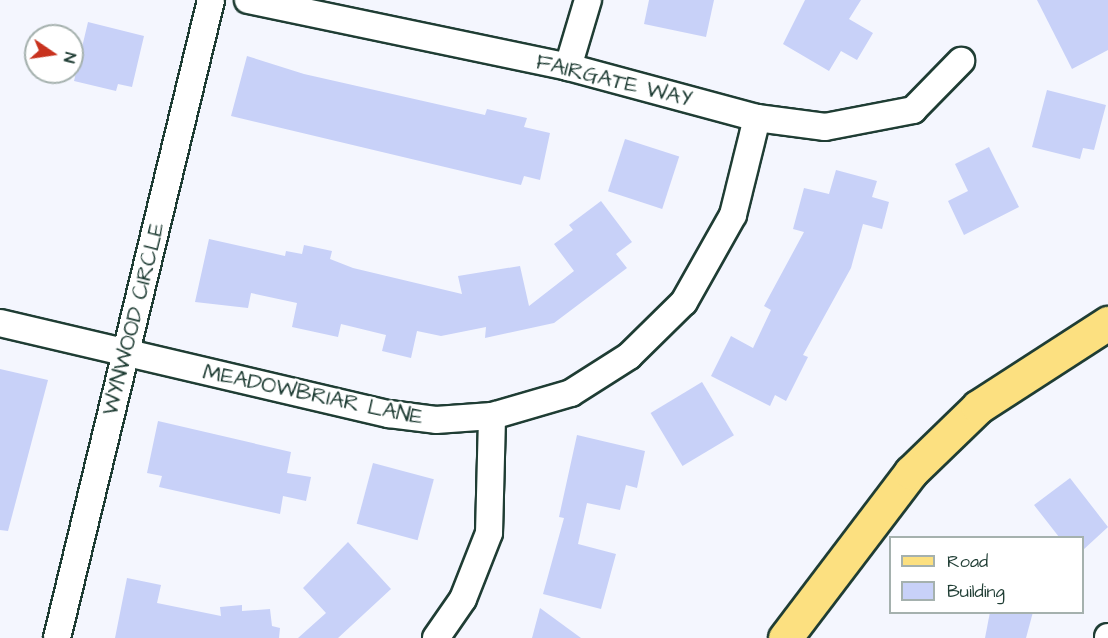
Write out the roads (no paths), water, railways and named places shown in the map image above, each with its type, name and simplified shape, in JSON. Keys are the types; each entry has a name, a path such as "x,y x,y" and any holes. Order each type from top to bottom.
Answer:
{"main road":[{"path":"785,638 911,472 978,407 1108,322"}],"street":[{"name":"WYNWOOD CIRCLE","path":"57,638 211,0"},
{"name":"FAIRGATE WAY","path":"248,0 568,67 757,118 825,127 913,110 961,62"},
{"path":"568,67 588,0"},
{"name":"MEADOWBRIAR LANE","path":"0,323 125,355 389,414 436,420 492,416 570,393 629,356 684,302 733,215 757,118"},
{"path":"436,638 463,599 489,533 492,416"}]}
